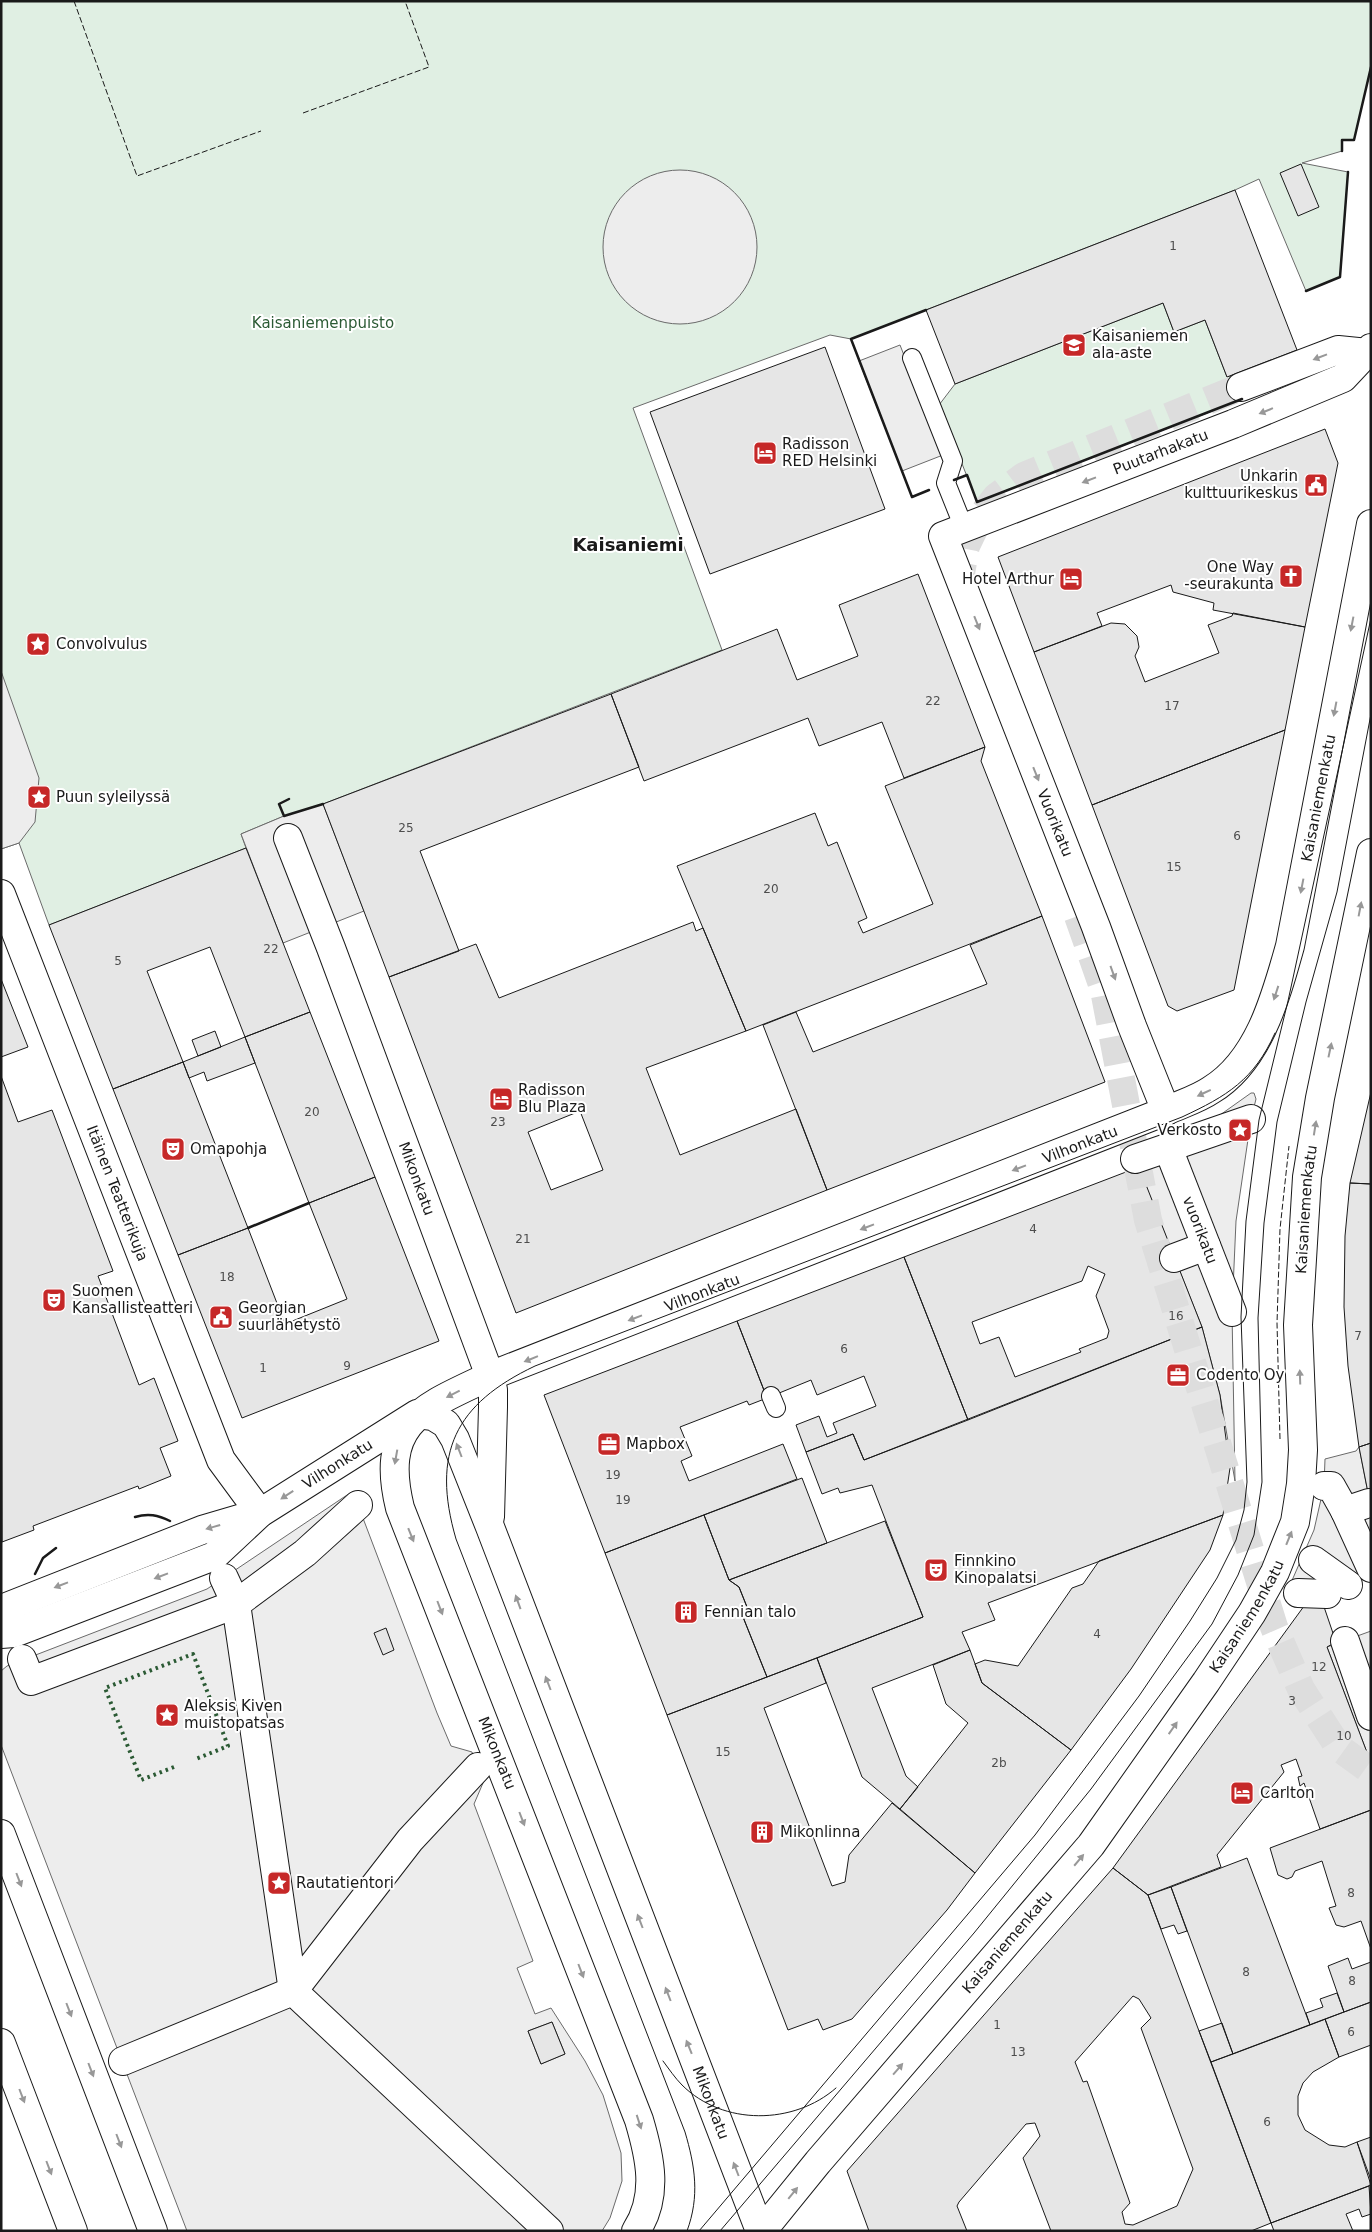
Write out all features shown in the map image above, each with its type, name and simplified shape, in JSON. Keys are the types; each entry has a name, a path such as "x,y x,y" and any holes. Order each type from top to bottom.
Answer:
{"street":[{"name":"Puutarhakatu","path":"1242,387 1338,350 1369,350"},
{"name":"Puutarhakatu","path":"953,532 1233,424 1334,382 1342,378 1369,350"},
{"name":"Kaisaniemenkatu","path":"1166,1111 1212,1090 1238,1068 1263,1026 1275,997 1290,946 1364,599 1371,524"},
{"name":"Vuorikatu","path":"953,532 1132,1026 1166,1111"},
{"name":"Mikonkatu","path":"288,838 490,1376 493,1390 490,1527"},
{"name":"Kaisaniemenkatu","path":"761,2231 824,2154 1091,1845 1206,1682 1252,1613 1275,1572 1295,1522 1301,1484 1303,1450 1298,1325 1307,1177 1320,1098 1371,853"},
{"name":"Itäinen Teatterikuja","path":"1,894 221,1460 260,1513"},
{"name":"Vilhonkatu","path":"1,1634 14,1633 214,1556 260,1513 417,1414 490,1376 1166,1111"},
{"path":"1135,1159 1168,1148 1223,1122 1251,1119"},
{"name":"vuorikatu","path":"1168,1148 1232,1312"},
{"path":"1174,1258 1206,1246"},
{"name":"Mikonkatu","path":"636,2231 646,2207 650,2177 650,2159 639,2120 400,1508 394,1472 396,1454 402,1435 417,1414 433,1416 446,1424 455,1439 761,2231"},
{"path":"1324,1486 1330,1486 1357,1507 1371,1568"},
{"path":"22,1659 31,1681 236,1604 305,1553 358,1505"},
{"name":"Vilhonkatu","path":"1,1611 4,1608 202,1530 260,1513"},
{"path":"1298,1593 1338,1589 1313,1560"},
{"path":"224,1578 236,1604 293,1991 550,2231"},
{"path":"1345,1641 1371,1716"},
{"path":"123,2061 293,1991 410,1840 478,1767"},
{"path":"1,1834 153,2231"},
{"path":"1,2043 73,2231"}],"lane":[{"path":"912,358 953,461 946,483 953,532"}],"green space":[{"name":"Kaisaniemenpuisto","path":"1,1 1371,1 1371,67 1354,140 1342,140 1342,151 1302,163 1348,172 1340,277 1306,291 1259,179 851,339 830,335 633,408 722,650 323,804 284,816 241,834 246,848 49,925 19,843 1,849"},
{"path":"1163,303 1174,332 1205,320 1227,377 1238,373 1246,398 977,502 939,405 955,384"}],"shaded area":[{"path":"680,170 695,171 710,176 735,192 751,217 756,232 756,262 751,277 735,302 710,318 695,323 680,324 665,323 650,318 625,302 609,277 604,262 603,247 604,232 609,217 625,192 650,176 665,171"},
{"path":"900,345 943,455 902,471 859,361"},
{"path":"1,671 39,778 35,822 19,843 1,849"},
{"path":"323,804 364,911 283,943 241,834 284,816"},
{"path":"1251,1093 1254,1093 1256,1099 1251,1119 1236,1221 1232,1312 1235,1481 1220,1395 1202,1327 1135,1159 1220,1115"},
{"path":"1359,1447 1371,1508 1371,1576 1327,1594 1290,1585 1314,1530 1324,1486 1325,1459 1356,1451"},
{"name":"Rautatientori","path":"350,1493 354,1494 451,1746 472,1752 483,1783 474,1804 533,1961 517,1968 535,2014 551,2008 585,2061 603,2095 621,2153 622,2181 610,2218 602,2231 187,2231 1,1745 1,1671 7,1666 207,1589","holes":["552,2022 565,2054 541,2064 528,2031"]},
{"path":"1371,1631 1371,1763 1327,1647"}],"building":[{"path":"1301,164 1319,207 1298,216 1280,173"},
{"path":"1235,190 1297,350 1227,377 1205,320 1174,332 1163,303 955,384 926,310"},
{"name":"Radisson RED Helsinki","path":"825,347 885,509 710,574 650,412"},
{"path":"1325,429 1338,463 1305,627 1213,610 1214,603 1173,592 1171,585 1097,613 1102,626 1034,652 998,557"},
{"path":"918,574 985,747 904,778 882,722 819,746 808,718 644,781 611,694 777,629 797,680 858,656 839,605"},
{"path":"1233,613 1305,627 1285,730 1092,805 1034,652 1111,623 1125,624 1137,636 1139,647 1135,656 1145,682 1219,653 1208,625 1232,616"},
{"path":"611,694 639,767 420,851 459,951 389,977 323,804"},
{"path":"1285,730 1234,990 1177,1011 1168,1006 1092,805"},
{"path":"985,747 981,761 1042,916 746,1031 677,866 815,813 828,846 837,842 867,918 858,922 863,933 933,904 885,786"},
{"path":"246,848 310,1012 245,1037 210,947 147,971 183,1062 113,1089 49,925"},
{"path":"1042,916 1105,1082 827,1190 763,1025 796,1012 813,1052 987,984 970,945"},
{"path":"693,922 696,931 703,928 746,1031 646,1068 680,1155 796,1109 827,1190 516,1313 389,977 476,944 499,998","holes":["580,1111 603,1170 551,1190 528,1132"]},
{"path":"1,979 28,1047 1,1057"},
{"path":"310,1012 375,1177 309,1203 245,1037"},
{"path":"215,1031 221,1047 198,1056 192,1040"},
{"path":"245,1037 255,1063 207,1081 204,1072 189,1078 183,1062"},
{"path":"183,1062 248,1228 178,1255 113,1089"},
{"name":"Suomen Kansallisteatteri","path":"1,1076 18,1122 52,1110 113,1271 98,1276 139,1385 154,1378 178,1441 160,1448 171,1476 139,1489 138,1486 33,1526 34,1530 2,1542"},
{"path":"1371,1092 1371,1184 1350,1183"},
{"path":"1139,1167 1202,1327 968,1420 904,1257","holes":["1088,1266 1105,1274 1096,1296 1109,1331 1107,1338 1079,1349 1081,1352 1015,1377 999,1337 980,1344 972,1322 1082,1281"]},
{"path":"375,1177 439,1341 242,1418 178,1255 248,1228 285,1324 347,1299 309,1203"},
{"path":"1350,1183 1371,1184 1371,1443 1359,1447 1348,1366 1344,1307 1345,1236"},
{"path":"904,1257 968,1420 864,1460 853,1434 806,1452 796,1425 819,1416 827,1437 837,1433 833,1423 876,1406 864,1376 817,1395 811,1380 767,1398 737,1321"},
{"path":"737,1321 767,1398 749,1405 747,1401 680,1427 692,1456 681,1461 689,1481 783,1444 797,1479 605,1553 544,1395"},
{"path":"1202,1327 1220,1395 1230,1468 1223,1515 988,1603 995,1620 962,1632 970,1650 872,1688 906,1776 918,1787 900,1809 862,1777 817,1658 923,1617 872,1485 840,1493 838,1488 822,1494 806,1452 853,1434 864,1460"},
{"path":"1371,1443 1371,1508 1359,1447"},
{"path":"802,1478 827,1543 729,1580 704,1515"},
{"name":"Fennian talo","path":"704,1515 729,1580 739,1587 747,1607 743,1617 767,1677 667,1715 605,1553"},
{"path":"1223,1515 1210,1550 1131,1669 1071,1750 982,1683 975,1664 985,1660 1018,1666 1072,1588 1083,1584 1099,1561"},
{"path":"885,1521 923,1617 767,1677 743,1617 747,1607 739,1587 729,1580"},
{"path":"1321,1598 1336,1642 1327,1647 1371,1763 1371,1810 1320,1829 1304,1783 1300,1786 1298,1777 1302,1776 1296,1759 1281,1765 1284,1772 1217,1855 1221,1867 1148,1895 1113,1868 1307,1602"},
{"path":"386,1628 394,1650 383,1655 374,1633"},
{"path":"970,1650 982,1683 1071,1750 975,1873 900,1809 968,1723 946,1704 933,1665"},
{"name":"Mikonlinna","path":"817,1658 826,1683 764,1708 832,1886 845,1882 849,1855 892,1803 975,1873 947,1910 852,2019 823,2030 818,2019 788,2030 667,1715"},
{"path":"1371,1810 1371,1949 1361,1921 1344,1927 1336,1925 1329,1908 1336,1906 1322,1861 1295,1871 1292,1877 1287,1879 1278,1875 1270,1848"},
{"path":"1247,1858 1310,2025 1233,2054 1171,1887"},
{"path":"1113,1868 1148,1895 1271,2223 1251,2231 1051,2231 1023,2158 1040,2136 1035,2123 1026,2124 959,2202 957,2206 967,2231 869,2231 847,2171","holes":["1133,1996 1139,1999 1151,2018 1141,2028 1193,2169 1177,2206 1133,2225 1125,2224 1122,2212 1130,2203 1087,2081 1083,2082 1075,2062"]},
{"path":"1171,1887 1187,1931 1178,1934 1174,1925 1161,1929 1148,1895"},
{"path":"1348,1958 1352,1969 1371,1962 1371,2002 1344,2012 1328,1966"},
{"path":"1337,1993 1344,2012 1310,2025 1306,2013 1323,2007 1320,1999"},
{"path":"1371,2002 1371,2045 1339,2057 1325,2019"},
{"path":"1325,2019 1339,2057 1313,2072 1303,2083 1298,2096 1298,2115 1305,2130 1329,2145 1345,2147 1357,2142 1371,2185 1271,2223 1211,2062"},
{"path":"552,2022 565,2054 541,2064 528,2031"},
{"path":"1222,2023 1233,2054 1211,2062 1199,2031"},
{"path":"1371,2137 1371,2180 1357,2142"},
{"path":"1369,2186 1371,2214 1362,2217 1359,2209 1346,2214 1353,2231 1274,2231 1271,2223"}],"tunnel":[{"path":"965,590 961,573 966,546 979,519 996,497 1024,476 1241,387"},
{"path":"1078,916 1104,990 1148,1220 1274,1627 1301,1689 1339,1748 1371,1771"}],"tram line":[{"path":"699,2231 1035,1835 1139,1696 1217,1578 1236,1540 1244,1510 1247,1482 1241,1317 1246,1221 1259,1120 1288,1001 1371,618"},
{"path":"720,2231 974,1933 1091,1789 1212,1624 1238,1575 1254,1535 1262,1482 1258,1318 1264,1223 1277,1122 1306,1002 1337,892 1371,714"},
{"path":"687,2231 694,2206 695,2181 685,2132 456,1539 449,1508 447,1481 449,1456 456,1435 468,1415 485,1397 535,1366 1182,1117 1213,1102 1238,1085 1248,1075 1258,1063 1275,1033"},
{"path":"663,2061 682,2085 699,2098 717,2108 738,2114 759,2116 780,2114 800,2109 819,2100 836,2088"}],"hedge":[{"path":"174,1767 141,1780 105,1688 193,1654 228,1746 196,1759"}],"fence":[{"path":"74,1 137,176 261,131"},
{"path":"303,113 429,67 405,1"},
{"path":"1280,1439 1277,1323 1280,1229 1289,1146"}],"wall":[{"path":"1342,151 1342,140 1354,140 1371,67"},
{"path":"1306,291 1340,277 1348,172"},
{"path":"926,310 851,339 912,497 929,490"},
{"path":"954,480 967,475 977,502 1242,399"},
{"path":"289,799 279,804 284,816 323,804"},
{"path":"248,1228 309,1203"},
{"path":"135,1517 153,1515 170,1521"},
{"path":"35,1574 43,1558 56,1548"}],"place":[{"name":"Kaisaniemen ala-aste","path":"1074,345"},
{"name":"Radisson RED Helsinki","path":"765,453"},
{"name":"Unkarin kulttuurikeskus","path":"1316,485"},
{"name":"One Way -seurakunta","path":"1291,576"},
{"name":"Hotel Arthur","path":"1071,579"},
{"name":"Convolvulus","path":"38,644"},
{"name":"Puun syleilyssä","path":"39,797"},
{"name":"Radisson Blu Plaza","path":"501,1099"},
{"name":"Verkosto","path":"1240,1130"},
{"name":"Omapohja","path":"173,1149"},
{"name":"Suomen Kansallisteatteri","path":"54,1300"},
{"name":"Georgian suurlähetystö","path":"221,1317"},
{"name":"Codento Oy","path":"1178,1375"},
{"name":"Mapbox","path":"609,1444"},
{"name":"Finnkino Kinopalatsi","path":"936,1570"},
{"name":"Fennian talo","path":"686,1612"},
{"name":"Aleksis Kiven muistopatsas","path":"167,1715"},
{"name":"Carlton","path":"1242,1793"},
{"name":"Mikonlinna","path":"762,1832"},
{"name":"Rautatientori","path":"279,1883"}],"district":[{"name":"Kaisaniemi","path":"628,545"}]}
